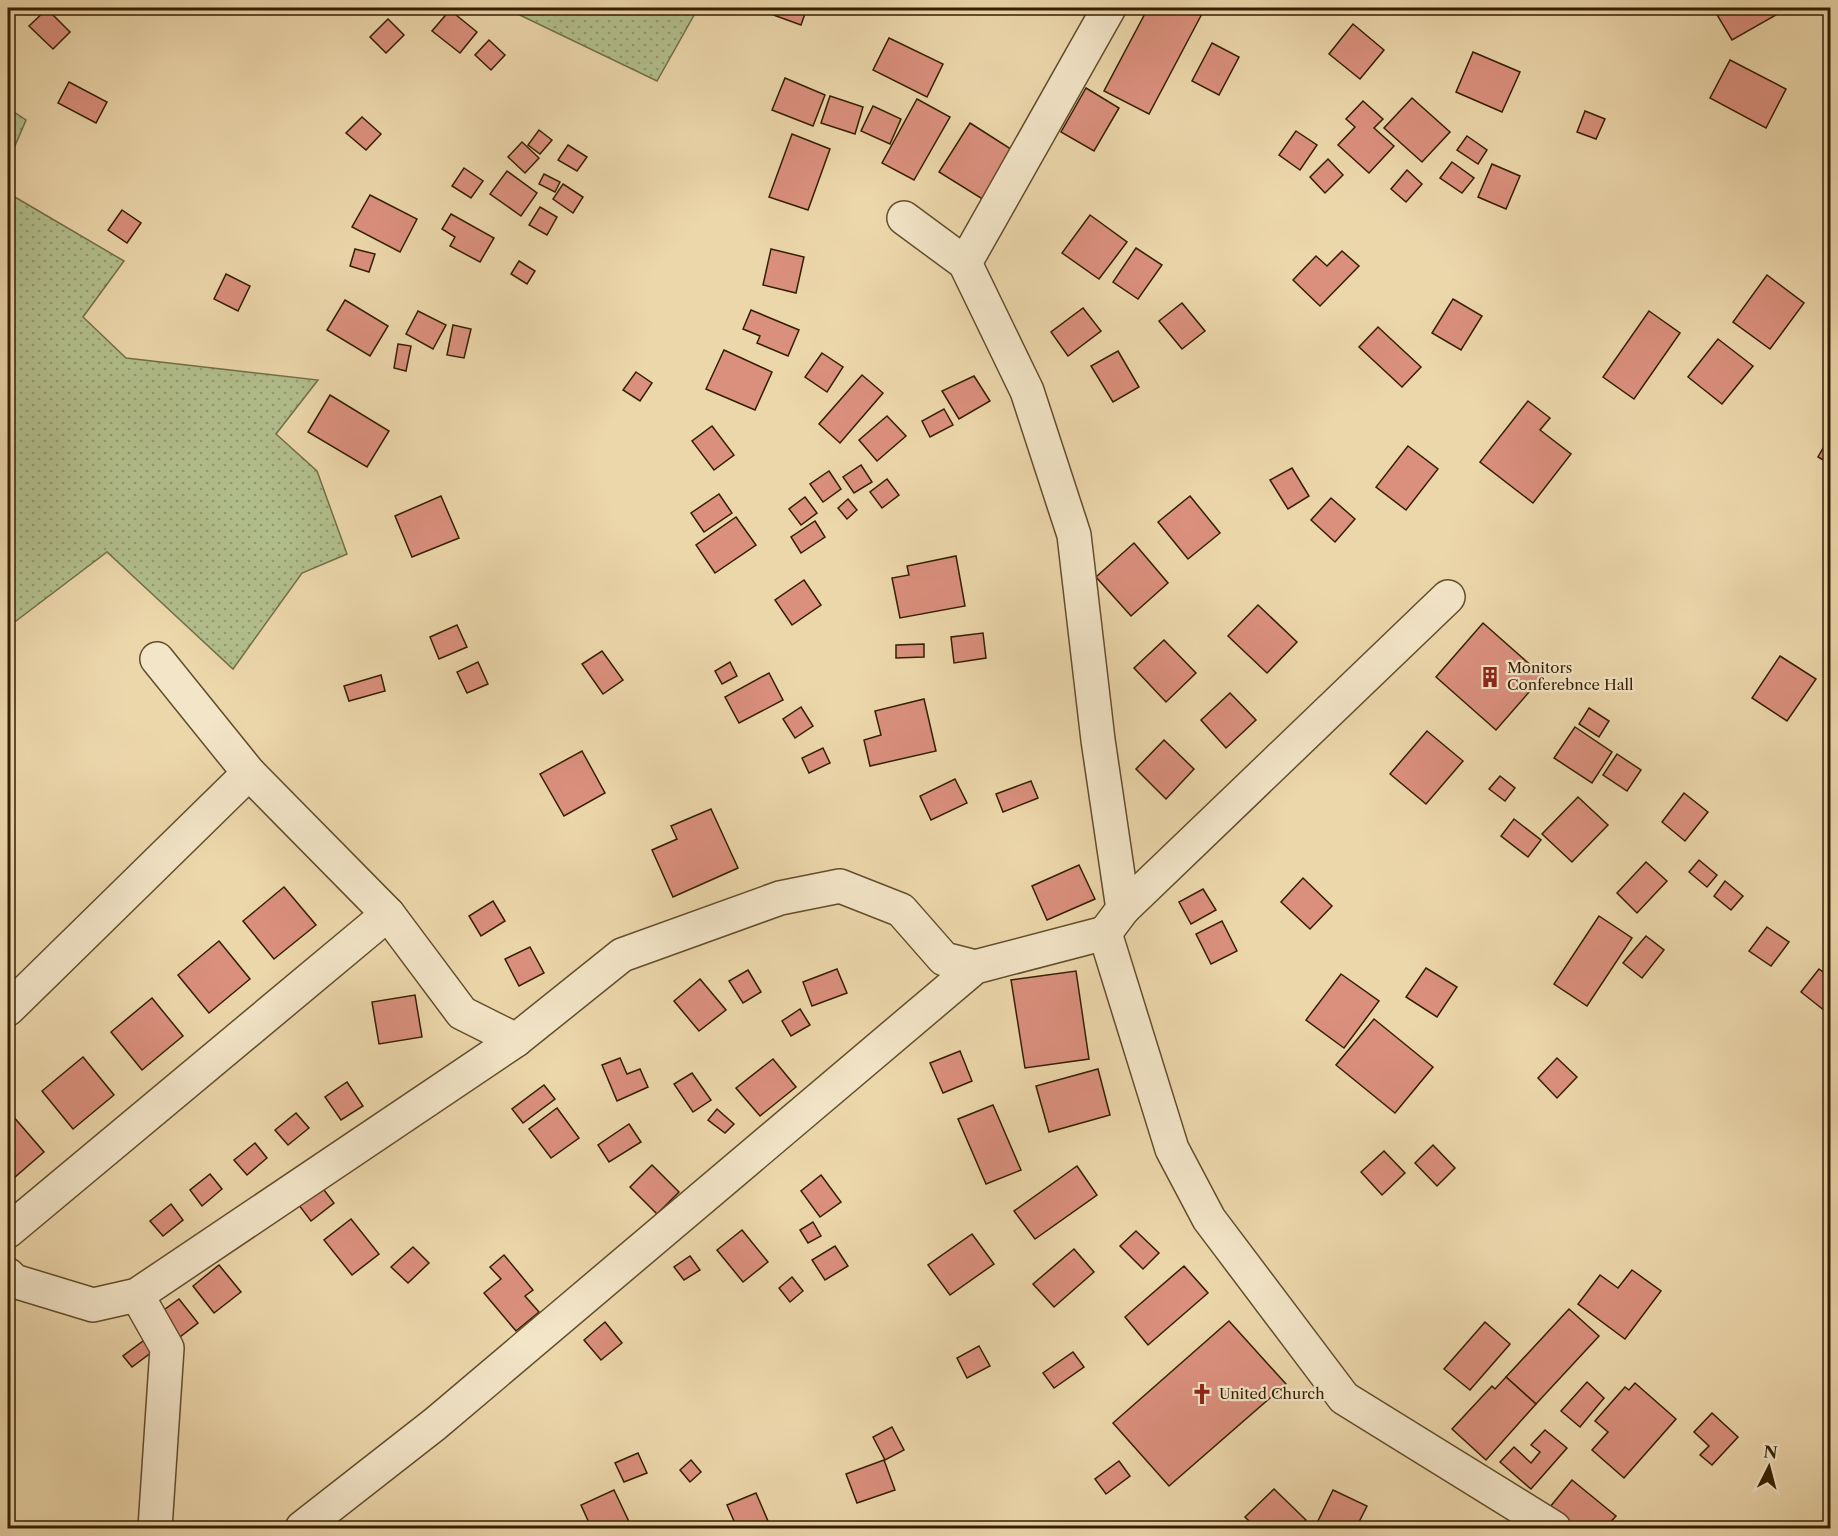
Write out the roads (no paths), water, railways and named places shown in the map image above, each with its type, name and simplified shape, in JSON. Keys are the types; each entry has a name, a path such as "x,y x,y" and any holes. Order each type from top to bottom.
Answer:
{"street":[{"path":"965,263 1109,8"},
{"path":"903,218 965,263 1027,391 1074,535 1098,740 1114,921 1172,1149 1209,1219 1344,1398 1554,1528"},
{"path":"302,1528 435,1424 975,968 1114,921 1448,597"},
{"path":"157,659 249,773 388,914 462,1012 516,1040"},
{"path":"8,1008 249,773"},
{"path":"8,1275 14,1281 93,1305 137,1295 516,1040 622,955 780,898 840,886 901,910 944,959 975,968"},
{"path":"8,1232 388,914"},
{"path":"137,1295 167,1348 155,1528"}],"place":[{"name":"Monitors Conferebnce Hall","path":"1490,677"},
{"name":"United Church","path":"1202,1394"}]}
